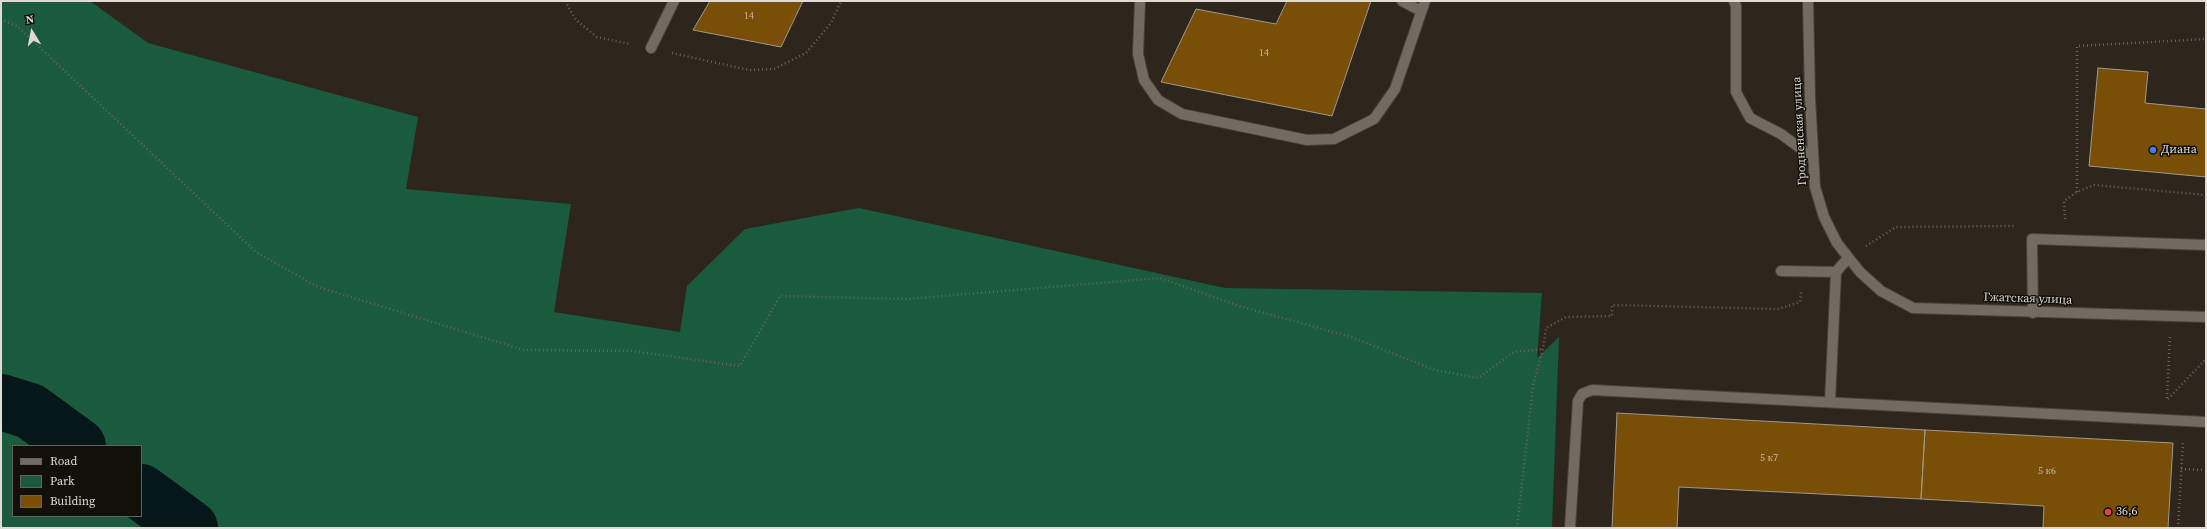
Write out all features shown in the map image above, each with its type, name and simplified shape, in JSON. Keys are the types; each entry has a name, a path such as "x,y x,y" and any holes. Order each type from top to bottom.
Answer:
{"street":[{"path":"651,48 674,1"},
{"path":"1140,1 1138,54 1144,80 1158,100 1182,114 1307,140 1334,139 1374,119 1395,89 1423,6 1402,1"},
{"path":"1734,1 1736,6 1736,92 1750,118 1781,134 1812,157"},
{"name":"Гродненская улица","path":"1808,1 1812,157 1815,187 1824,218 1837,243 1860,272"},
{"path":"2033,313 2032,239 2206,245"},
{"path":"1830,402 1836,272 1848,258"},
{"path":"1781,271 1836,272"},
{"name":"Гжатская улица","path":"1860,272 1881,291 1913,308 2033,313 2206,317"},
{"path":"1570,528 1578,401 1586,391 2206,422"}],"path":[{"path":"564,1 576,20 597,37 749,70 774,69 806,54 831,23 841,1"},
{"path":"1,21 3,20 17,26 256,252 318,287 524,350 632,351 740,366 780,296 906,299 1160,278 1238,306 1351,338 1435,370 1478,378 1514,352 1543,349"},
{"path":"2077,192 2077,46 2206,39"},
{"path":"2066,240 2064,201 2077,192 2094,185 2206,195"},
{"path":"1848,258 1896,227 2019,226"},
{"path":"1517,528 1533,385 1543,349 1546,328 1566,317 1612,316 1612,305 1778,309 1800,302 1801,271"},
{"path":"2166,420 2170,334"},
{"path":"2167,399 2206,359"},
{"path":"2178,528 2184,421"},
{"path":"2182,469 2206,470"}],"green space":[{"path":"1,1 90,1 148,43 418,117 406,189 571,204 554,312 680,332 687,286 745,229 859,208 1225,288 1542,293 1537,358 1559,337 1552,528 1,528"}],"building":[{"path":"710,1 803,1 781,47 693,30"},
{"path":"1287,1 1371,1 1332,116 1161,82 1196,9 1276,24"},
{"path":"2098,68 2148,72 2145,103 2206,109 2206,177 2089,166"},
{"path":"1617,413 1925,430 1921,499 1679,487 1677,528 1612,528"},
{"path":"1925,430 2173,443 2168,528 2043,528 2044,506 1921,499"}],"waterway":[{"path":"1,402 30,411 77,445"},
{"path":"142,493 190,528"}],"place":[{"name":"Диана","path":"2153,150"},
{"name":"36,6","path":"2108,512"}]}
